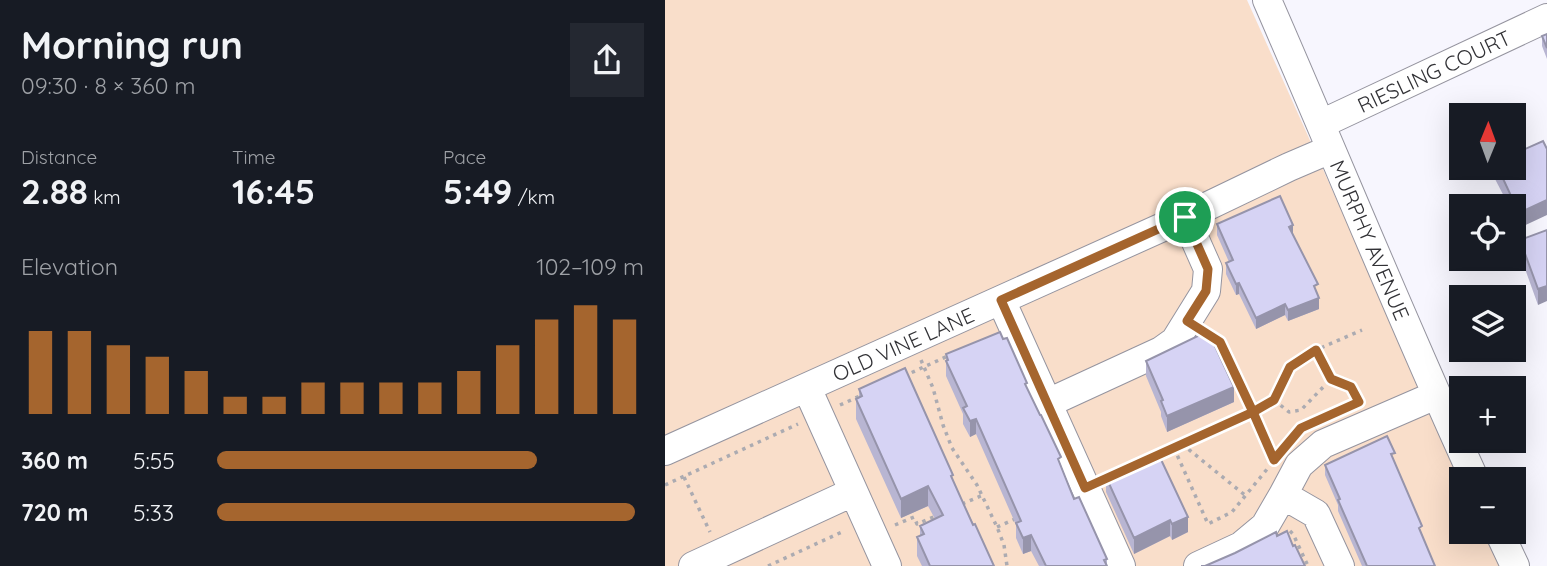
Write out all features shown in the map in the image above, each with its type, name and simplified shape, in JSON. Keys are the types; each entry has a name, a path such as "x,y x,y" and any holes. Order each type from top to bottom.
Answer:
{"street":[{"name":"MURPHY AVENUE","path":"1267,0 1469,467"},
{"name":"RIESLING COURT","path":"1326,136 1547,19"},
{"name":"OLD VINE LANE","path":"665,451 1185,217 1289,167 1326,136"},
{"path":"1048,403 1161,351 1175,341 1206,291 1208,269 1185,217"},
{"path":"1001,300 1121,566"},
{"path":"807,388 887,566"},
{"path":"1198,566 1241,546 1265,526 1299,465 1323,444 1436,395"},
{"path":"693,566 853,492"},
{"path":"1283,495 1316,514 1340,566"},
{"path":"1505,544 1515,566"}],"path":[{"path":"1174,448 1208,524 1232,512 1274,460 1220,342 1187,321"},
{"path":"1148,459 1274,400 1290,367 1316,350 1362,330"},
{"path":"912,340 933,388 943,425 953,448 977,485 997,527 1004,545 1007,566"},
{"path":"1316,350 1331,379 1351,387 1359,402"},
{"path":"1274,400 1289,412 1301,410 1331,379"},
{"path":"684,477 720,554"},
{"path":"997,527 1023,516"}],"shaded area":[{"path":"665,0 1247,0 1457,467 1449,467 1449,544 1491,544 1501,566 665,566"}],"building":[{"path":"1547,34 1547,48 1542,36"},
{"path":"1543,141 1547,149 1547,200 1526,210 1526,194 1510,194 1504,180 1526,180 1526,149"},
{"path":"1280,196 1293,225 1289,227 1318,284 1314,286 1319,298 1288,310 1285,304 1256,318 1226,263 1233,260 1217,224"},
{"path":"1547,230 1547,286 1538,289 1526,256 1526,238"},
{"path":"1208,331 1234,387 1167,416 1146,361"},
{"path":"1000,332 1003,339 1007,338 1027,383 1025,384 1061,457 1058,459 1074,499 1079,497 1107,559 1104,560 1107,566 1046,566 1031,535 1023,538 1016,523 1021,521 976,419 970,421 963,408 967,406 946,361 946,354"},
{"path":"905,368 973,525 975,524 994,566 930,566 917,537 924,534 920,526 943,515 928,486 901,499 856,399 862,396 859,389"},
{"path":"1387,436 1395,453 1391,454 1422,526 1419,528 1435,566 1367,566 1325,465"},
{"path":"1157,451 1188,517 1172,524 1170,520 1134,538 1106,477"},
{"path":"1287,531 1305,566 1205,566 1276,532 1277,536"}],"route":[{"path":"1185,217 1001,300 1085,488 1253,412 1274,460 1301,428 1359,402 1351,387 1331,379 1316,350 1290,367 1274,400 1253,412 1220,342 1187,321 1206,291 1208,269 1185,217"}]}
